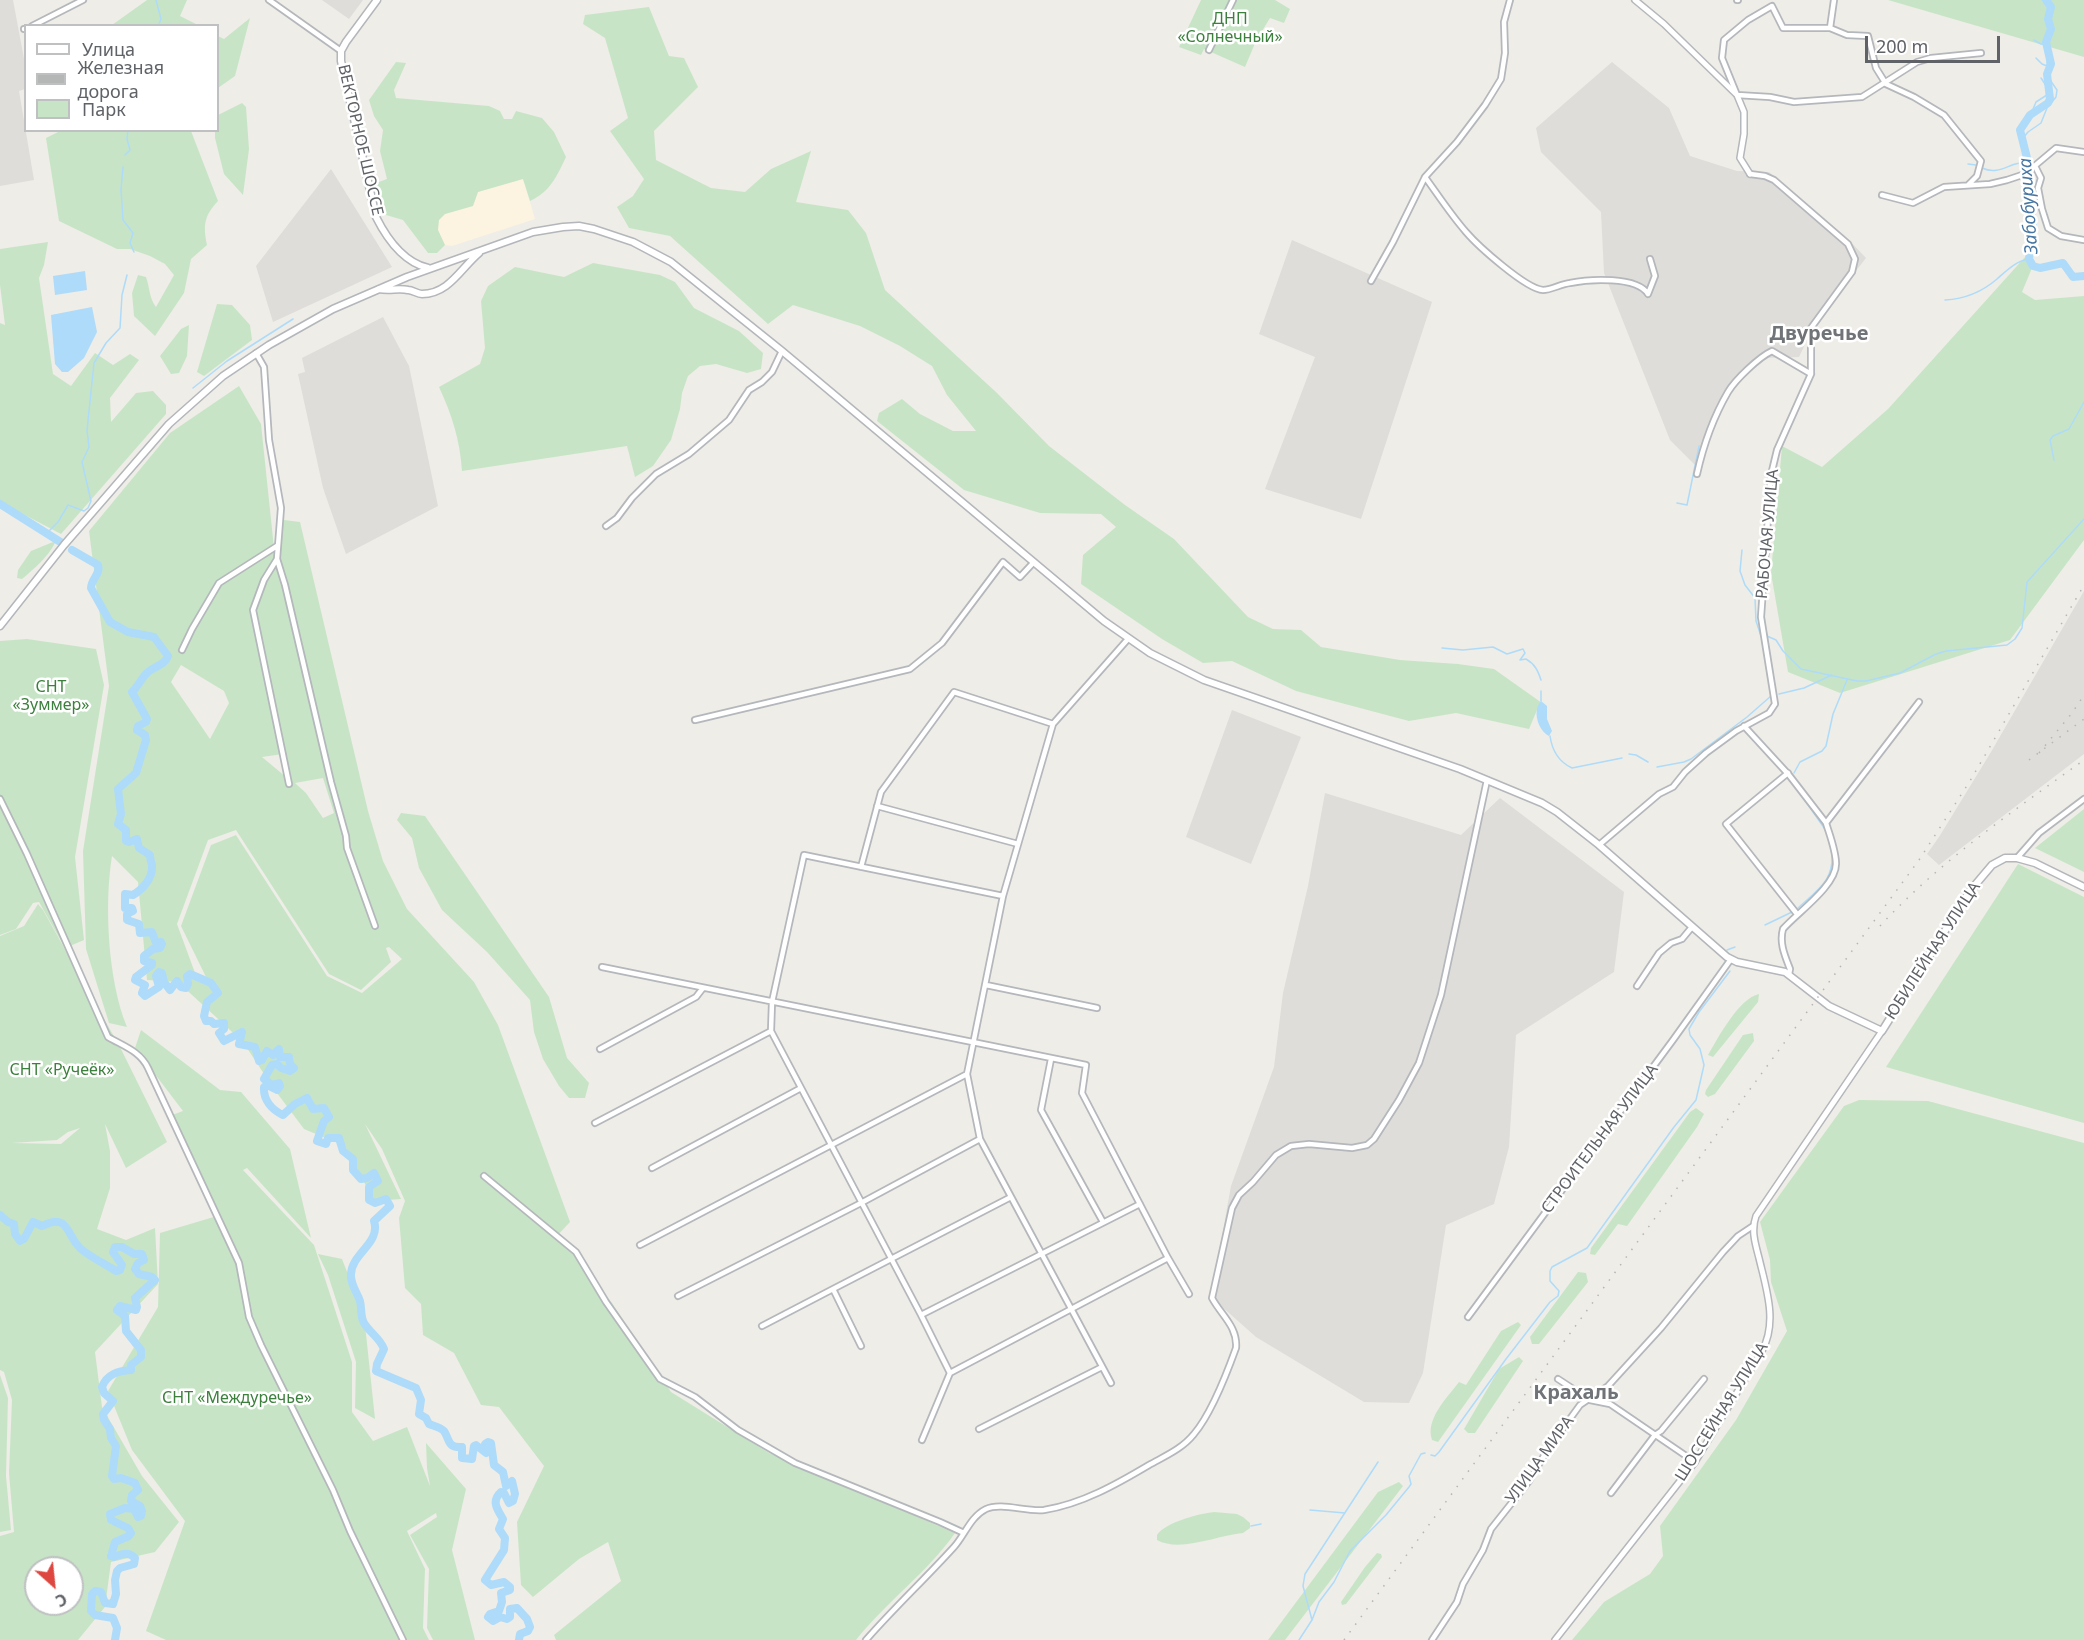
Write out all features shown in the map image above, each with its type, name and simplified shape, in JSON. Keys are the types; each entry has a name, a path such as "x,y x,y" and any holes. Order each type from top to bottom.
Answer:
{"main road":[{"name":"ВЕКТОРНОЕ ШОССЕ","path":"377,0 341,51 341,61 376,217 389,239 408,259 429,268"},
{"name":"ЮБИЛЕЙНАЯ УЛИЦА","path":"0,626 64,545 169,424 223,376 256,353 333,309 429,268 533,232 563,227 594,229 633,242 671,262 782,351 1128,639 1176,668 1212,684 1487,780 1542,803 1557,812 1599,846 1731,959 1789,974 1829,1006 1882,1031 1980,879 1992,865 2005,858 2017,858"},
{"path":"379,289 408,290 422,294 442,289 455,279 463,267 481,251"},
{"path":"408,259 413,267 404,282 408,290"},
{"path":"454,259 461,262 463,267"},
{"path":"2017,858 2035,863 2084,887"}],"street":[{"path":"36,24 83,0"},
{"path":"269,0 341,51"},
{"path":"1209,50 1233,0"},
{"path":"1371,281 1425,177 1457,142 1501,79 1505,53 1504,22 1510,0"},
{"path":"1635,0 1664,24 1737,95 1794,102 1862,97 1886,84 1917,62 1931,58 1981,53"},
{"path":"1830,28 1834,0"},
{"path":"1750,174 1740,158 1744,134 1744,112 1722,58 1724,40 1748,20 1772,6 1784,28 1830,28 1847,35 1868,36 1876,68 1886,84 1944,115 1981,161 1977,176 1968,184"},
{"path":"1882,195 1913,203 1944,187 1999,183 2025,174 2056,148 2084,152"},
{"path":"2035,166 2041,178 2038,188 2048,228 2061,236 2084,240"},
{"name":"РАБОЧАЯ УЛИЦА","path":"1599,846 1659,794 1673,787 1685,772 1706,753 1744,726 1769,713 1775,704 1761,617 1772,475 1777,450 1811,374 1812,328 1852,272 1855,263 1854,254 1848,244 1774,180 1750,174"},
{"path":"1425,177 1467,234 1524,282 1543,290 1572,282 1607,280 1632,282 1644,287 1648,294 1655,276 1650,259"},
{"path":"606,526 617,518 632,498 656,474 689,454 729,420 749,390 772,372 782,351"},
{"path":"1697,474 1708,439 1729,390 1763,355 1772,351 1811,374"},
{"path":"256,353 264,367 269,440 281,508 277,559 330,782 346,836 347,848 375,926"},
{"path":"182,650 219,583 277,546"},
{"path":"277,559 264,580 253,610 289,784"},
{"path":"695,720 910,669 942,643 1003,562 1020,577 1034,562"},
{"path":"1111,1383 980,1139 967,1074 1004,896 1053,724 1128,639"},
{"path":"861,867 881,792 954,692 1053,724"},
{"path":"1827,823 1919,702"},
{"path":"1744,726 1788,773 1827,823 1835,855 1836,871 1826,888 1783,929 1781,938 1790,969 1789,974"},
{"path":"1788,773 1726,824 1797,914"},
{"path":"866,1640 947,1555 976,1516 993,1506 1030,1511 1043,1510 1066,1505 1109,1488 1180,1448 1200,1425 1236,1348 1237,1340 1234,1332 1212,1298 1234,1201 1276,1155 1291,1146 1309,1144 1352,1148 1368,1145 1399,1100 1419,1063 1441,995 1487,780"},
{"path":"0,799 31,862 108,1037 144,1059 239,1263 249,1317 254,1329 403,1640"},
{"path":"2017,858 2039,833 2084,799"},
{"path":"878,806 1018,844"},
{"path":"950,1373 771,1031 772,1002 804,855 1004,896"},
{"path":"1637,986 1659,953 1671,943 1683,939 1692,927"},
{"name":"СТРОИТЕЛЬНАЯ УЛИЦА","path":"1468,1317 1731,959"},
{"path":"602,967 1086,1065 1082,1093 1189,1294"},
{"path":"986,985 1097,1008"},
{"path":"600,1050 696,998 703,988"},
{"path":"595,1123 771,1031"},
{"name":"ШОССЕЙНАЯ УЛИЦА","path":"1555,1640 1695,1462 1768,1340 1770,1328 1768,1300 1753,1226 1756,1216 1882,1031"},
{"path":"1051,1059 1041,1110 1103,1222"},
{"path":"640,1245 967,1074"},
{"path":"652,1168 801,1088"},
{"path":"678,1296 861,1203 980,1139"},
{"path":"484,1176 576,1252 606,1302 660,1379 695,1397 738,1430 795,1463 964,1533"},
{"path":"762,1326 1011,1197"},
{"path":"921,1315 1140,1204"},
{"name":"УЛИЦА МИРА","path":"1432,1640 1457,1602 1463,1584 1483,1550 1491,1529 1529,1481 1548,1449 1580,1405 1608,1386 1661,1328 1723,1252 1738,1236 1753,1226"},
{"path":"922,1440 950,1373 1168,1258"},
{"path":"833,1289 861,1346"},
{"path":"979,1429 1102,1367"},
{"path":"1558,1379 1590,1400 1610,1404 1695,1462"},
{"path":"1611,1493 1655,1435 1661,1431 1704,1379"}],"shaded area":[{"path":"0,0 13,0 24,59 24,89 19,91 24,132 26,132 34,180 0,186"},
{"path":"322,0 363,0 349,19"},
{"path":"1612,62 1669,108 1690,156 1737,171 1769,172 1845,236 1866,258 1815,323 1799,357 1762,358 1728,396 1710,438 1700,470 1670,440 1604,273 1601,212 1541,152 1536,128"},
{"path":"331,169 392,267 273,322 256,266"},
{"path":"523,179 535,219 452,246 445,245 438,230 438,220 445,214 473,206 478,192"},
{"path":"1292,240 1432,302 1361,519 1265,489 1315,357 1259,334"},
{"path":"383,317 409,366 438,506 346,554 323,488 298,374 305,372 302,358"},
{"path":"2084,591 2084,754 1939,865 1927,854 1991,752"},
{"path":"1232,710 1301,737 1251,864 1186,837"},
{"path":"1325,793 1461,835 1500,798 1624,892 1614,972 1516,1035 1509,1147 1494,1204 1446,1225 1423,1373 1409,1403 1364,1402 1256,1337 1211,1297 1231,1186 1274,1067 1283,993 1308,886"}],"green space":[{"path":"147,0 187,0 180,16 196,24 113,24"},
{"name":"ДНП «Солнечный»","path":"1201,0 1275,0 1290,9 1284,23 1270,18 1256,41 1245,67 1204,49 1201,55 1179,47"},
{"path":"1888,0 2084,0 2084,57"},
{"path":"649,7 669,56 684,58 698,87 654,131 656,160 711,188 745,192 771,169 811,151 796,202 848,210 866,233 885,290 997,393 1049,446 1125,505 1174,539 1248,617 1273,629 1301,630 1321,647 1400,660 1494,669 1542,703 1529,729 1456,713 1409,721 1296,691 1232,661 1203,663 1162,639 1081,584 1083,555 1116,527 1101,514 1040,513 964,490 877,421 879,413 902,399 920,414 953,431 976,431 947,395 932,366 900,346 860,326 793,305 768,324 670,236 629,228 617,207 633,196 644,179 610,131 628,118 605,38 583,24 585,15"},
{"path":"250,18 235,76 219,87 219,36 224,39"},
{"path":"396,62 406,63 394,90 396,98 489,106 500,111 504,119 512,119 516,111 542,118 554,132 566,157 552,183 543,193 530,201 523,179 478,192 473,206 445,214 439,220 438,230 445,245 437,253 428,253 403,220 386,215 376,183 387,179 380,151 383,130 374,116 369,100"},
{"path":"242,103 246,107 249,149 243,195 224,174 215,138 215,132 219,132 219,114"},
{"path":"58,132 191,132 218,201 206,221 207,245 191,259 184,293 155,336 134,316 132,293 138,275 146,277 156,307 174,275 165,264 150,256 130,249 117,249 59,221 46,138"},
{"path":"48,242 39,278 53,374 71,386 95,353 113,365 130,354 139,360 110,398 111,422 136,393 153,391 166,405 166,414 61,534 0,502 0,323 5,325 0,285 0,249"},
{"path":"2026,256 2032,268 2022,292 2035,300 2084,296 2084,540 2010,640 1840,693 1788,672 1771,573 1782,446 1822,467 1888,409"},
{"path":"593,263 660,275 675,282 694,308 739,331 763,353 761,369 747,373 716,364 700,366 688,376 671,440 653,466 635,477 627,446 462,471 455,428 439,387 480,364 485,348 481,301 488,286 515,267 564,277"},
{"path":"217,304 232,305 250,325 252,340 204,376 197,372"},
{"path":"189,325 187,356 179,373 171,374 160,356 181,329"},
{"path":"239,386 261,424 274,548 278,547 284,520 300,522 368,811 383,861 407,909 474,982 498,1025 570,1222 555,1238 575,1256 612,1303 671,1392 769,1453 955,1533 932,1561 856,1640 556,1640 554,1635 621,1581 608,1542 579,1559 533,1597 521,1585 517,1522 544,1466 499,1407 481,1405 454,1353 423,1335 421,1304 405,1288 399,1218 405,1201 382,1149 365,1124 401,1199 374,1201 345,1146 304,1129 243,1042 178,982 147,980 138,882 112,856 108,897 109,943 116,988 127,1027 109,1023 86,949 83,851 109,686 89,531 170,433","holes":["181,665 224,691 229,703 210,739 171,682","283,754 286,777 262,757","323,778 334,813 323,818 306,793 295,783","236,830 329,974 361,990 391,962 386,948 389,947 402,959 362,993 327,976 236,835 211,845 181,926 213,988 198,981 177,924 208,840"]},
{"path":"55,543 52,548 40,562 22,579 17,578 18,570 31,551"},
{"name":"СНТ «Зуммер»","path":"27,639 96,649 104,685 75,857 84,940 65,948 39,902 33,903 16,929 0,935 0,641"},
{"path":"2084,809 2084,872 2035,848"},
{"path":"401,813 425,816 549,997 567,1058 589,1083 585,1098 569,1098 543,1059 534,1032 530,1000 487,952 442,910 419,868 412,838 397,820"},
{"path":"2018,864 2084,897 2084,1123 1886,1067"},
{"name":"СНТ «Ручеёк»","path":"38,904 43,910 121,1049 167,1142 126,1168 105,1124 110,1151 110,1188 97,1229 126,1240 155,1228 158,1284 95,1352 102,1407 142,1476 179,1522 155,1552 111,1562 105,1607 78,1640 0,1640 0,1536 14,1532 9,1473 12,1400 4,1372 0,1370 0,936 24,926","holes":["80,1128 61,1144 12,1143 57,1140 68,1132"]},
{"path":"1759,994 1758,1002 1713,1057 1708,1055 1737,1011 1751,997"},
{"name":"СНТ «Междуречье»","path":"141,1030 220,1090 241,1092 290,1149 311,1238 247,1168 243,1170 314,1245 352,1362 352,1412 373,1441 407,1427 430,1486 426,1443 466,1489 452,1550 475,1640 433,1640 427,1628 429,1569 410,1535 437,1517 436,1513 407,1531 425,1569 423,1628 429,1640 166,1640 146,1631 185,1521 132,1450 108,1391 158,1307 160,1233 217,1216 172,1115 183,1111 135,1048"},
{"path":"1753,1033 1754,1041 1715,1094 1708,1097 1705,1094 1706,1090 1743,1035"},
{"path":"1859,1100 1928,1101 2084,1143 2084,1640 1572,1640 1604,1602 1650,1574 1663,1556 1660,1526 1736,1420 1787,1331 1771,1282 1770,1260 1760,1222 1844,1106"},
{"path":"1696,1108 1704,1114 1697,1127 1627,1226 1618,1224 1595,1255 1590,1254 1591,1248 1690,1112"},
{"path":"318,1254 342,1259 364,1315 375,1419 355,1408 356,1362 328,1275"},
{"path":"1578,1272 1586,1273 1588,1282 1539,1344 1532,1344 1530,1337"},
{"path":"1518,1322 1521,1325 1438,1442 1432,1440 1434,1417 1443,1402 1459,1382 1466,1385 1501,1331"},
{"path":"1519,1357 1523,1361 1475,1433 1468,1433 1464,1429 1499,1369"},
{"path":"0,1375 8,1398 6,1476 11,1530 0,1532"},
{"path":"1399,1482 1403,1486 1285,1640 1268,1640 1378,1492"},
{"path":"1214,1512 1237,1514 1250,1523 1250,1528 1243,1533 1188,1544 1166,1544 1157,1540 1157,1535 1167,1526"},
{"path":"1377,1553 1382,1557 1346,1604 1342,1605 1341,1602"}],"water":[{"path":"85,271 87,290 55,295 53,276"},
{"path":"92,307 97,332 84,358 68,372 62,372 55,364 51,315"},
{"path":"1541,701 1547,706 1547,719 1552,731 1549,736 1539,725 1537,710"}],"waterway":[{"path":"156,0 161,19 159,24"},
{"name":"Забобуриха","path":"2046,0 2051,7 2048,19 2051,29 2046,42 2051,64 2047,74 2050,99 2048,103 2030,115 2020,130 2027,158 2025,174 2033,222 2029,259 2033,266 2040,268 2063,263 2073,277 2084,276"},
{"path":"2034,40 2046,44"},
{"name":"Забобуриха","path":"2047,65 2048,48"},
{"path":"2036,58 2047,66 2048,72"},
{"path":"2023,138 2041,123 2047,108 2056,97 2057,90 2048,77"},
{"name":"Забобуриха","path":"2041,78 2045,84 2050,86"},
{"path":"2031,114 2036,102 2050,93"},
{"path":"125,155 130,150 128,132"},
{"path":"1968,164 1976,165"},
{"path":"1982,168 1995,170 2016,164 2027,164"},
{"path":"123,167 121,189 123,220 133,233 130,243 134,252"},
{"name":"Забобуриха","path":"2030,224 2031,240"},
{"path":"1945,300 1979,291 2008,269 2029,259"},
{"path":"47,533 58,522 68,505 84,511 91,501 82,462 89,447 87,430 94,363 106,343 120,328 122,295 127,275"},
{"path":"193,388 227,361 293,319"},
{"path":"2054,460 2050,440 2053,436 2069,429 2084,402"},
{"path":"1677,503 1687,505 1699,446"},
{"path":"0,504 62,543"},
{"path":"1767,636 1776,640 1783,651 1801,669 1857,681 1900,673 1946,651 2007,645 2015,639 2022,628 2027,582 2084,519"},
{"path":"72,550 98,565 99,568 91,588 110,622 128,632 154,637 168,656 146,674 132,692 147,719 138,726 137,730 145,735 146,740 136,773 118,789 121,814 118,824 126,830 126,841 137,839 139,848 150,855 152,865 151,874 144,886 133,895 125,894 125,908 132,908 133,911 127,914 127,920 139,924 140,933 152,932 156,943 161,942 162,944 160,948 153,949 144,956 144,961 152,965 135,980 145,985 142,993 145,996 159,987 156,976 159,972 162,973 164,982 170,990 177,981 181,987 186,988 187,976 190,974 211,983 218,993 207,1002 204,1016 206,1021 214,1024 224,1023 224,1029 219,1033 224,1041 242,1032 239,1044 255,1047 259,1061 267,1051 273,1055 279,1049 280,1057 289,1057 290,1064 294,1068 290,1071 277,1064 272,1065 264,1079 272,1085 279,1083 280,1086 277,1090 267,1085 264,1087 265,1096 272,1107 283,1115 295,1104 307,1098 313,1109 324,1108 329,1117 324,1121 317,1141 326,1144 328,1138 339,1138 343,1151 353,1159 353,1170 361,1179 374,1173 378,1181 369,1187 369,1200 375,1203 386,1199 390,1206 374,1221 374,1236 356,1260 351,1278 360,1301 366,1327 384,1349 376,1371 416,1388 421,1400 419,1414 426,1418 429,1424 444,1431 451,1445 462,1447 462,1458 472,1459 476,1445 486,1453 485,1444 491,1443 494,1465 503,1472 506,1486 512,1481 515,1494 513,1501 509,1503 504,1493 501,1492 496,1499 497,1508 503,1519 499,1529 505,1538 504,1550 485,1580 491,1585 504,1582 510,1587 510,1590 501,1593 502,1602 499,1611 488,1617 493,1621 500,1617 507,1619 510,1617 510,1609 517,1608 527,1619 530,1627 528,1631 520,1634 519,1640"},
{"path":"1742,550 1740,571 1745,585 1755,598 1756,621 1761,636"},
{"path":"1442,648 1463,650 1493,647 1507,654 1523,649 1525,653 1520,660 1526,659 1532,663 1541,680"},
{"path":"1779,694 1804,688 1832,675"},
{"path":"1794,773 1800,762 1822,751 1826,746 1833,714 1847,680"},
{"path":"1541,691 1541,701"},
{"path":"1657,767 1691,759 1771,696"},
{"path":"1550,736 1557,755 1572,768 1622,758"},
{"path":"1629,754 1648,762"},
{"path":"1797,789 1827,832"},
{"path":"1798,908 1819,889 1828,876 1831,868 1832,848"},
{"path":"1765,925 1792,912"},
{"path":"1727,950 1735,947"},
{"path":"1431,1455 1435,1456 1439,1452 1506,1359 1550,1302 1558,1296 1559,1291 1550,1281 1552,1267 1587,1248 1696,1100 1704,1065 1700,1049 1690,1035 1689,1029 1730,971"},
{"path":"0,1215 14,1224 15,1234 20,1241 24,1239 33,1222 42,1226 51,1222 62,1223 80,1248 116,1271 120,1270 122,1265 113,1252 115,1247 122,1247 134,1254 142,1254 144,1260 138,1263 135,1269 139,1274 155,1280 135,1298 136,1310 120,1306 117,1310 125,1316 126,1331 141,1350 141,1357 131,1365 131,1370 113,1374 102,1387 104,1393 113,1401 103,1414 116,1446 112,1476 114,1479 121,1478 135,1483 138,1490 132,1495 131,1501 140,1506 142,1511 141,1516 138,1517 134,1509 125,1508 110,1514 111,1520 128,1528 131,1533 115,1542 111,1556 130,1554 135,1558 134,1564 117,1571 113,1604 105,1603 101,1592 95,1591 92,1594 91,1611 95,1615 113,1618 117,1628 115,1640"},
{"path":"1312,1620 1319,1602 1334,1582 1350,1551 1386,1515 1409,1487 1411,1484 1409,1476 1421,1454 1425,1453"},
{"path":"1299,1640 1312,1620 1303,1586 1305,1574 1378,1462"},
{"path":"1310,1510 1345,1513"},
{"path":"1251,1526 1261,1524"}],"railway":[{"path":"1344,1640 1919,860 1970,781 2084,585"},
{"path":"2039,753 2084,695"},
{"path":"2029,760 2084,719"},
{"path":"1880,926 1952,859 2084,760"}],"district":[{"name":"Двуречье","path":"1819,334"},
{"name":"Крахаль","path":"1576,1393"}]}
